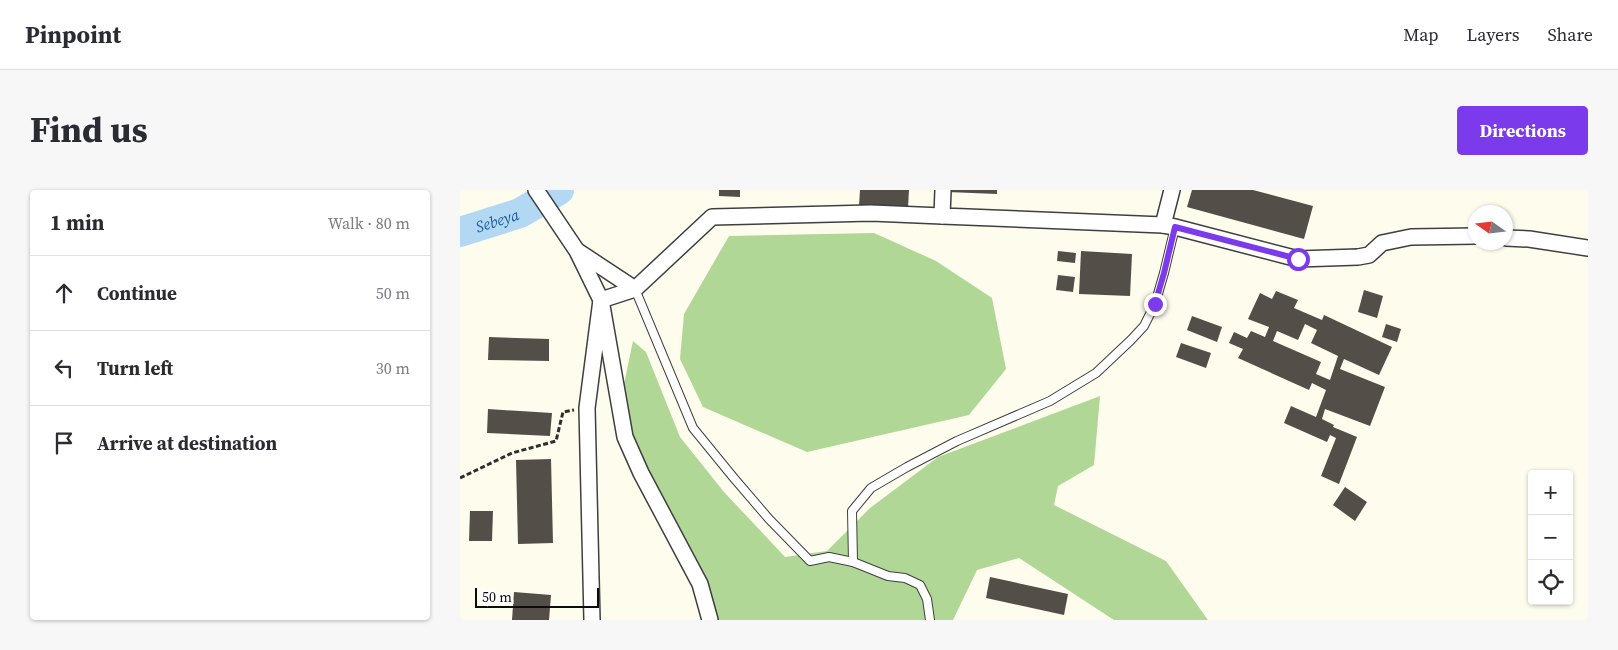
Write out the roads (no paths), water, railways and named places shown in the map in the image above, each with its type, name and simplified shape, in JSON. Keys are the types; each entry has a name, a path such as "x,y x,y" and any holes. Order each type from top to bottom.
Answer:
{"street":[{"path":"536,190 577,251 601,300 625,437 641,473 700,584 710,620"},
{"path":"942,216 943,190"},
{"path":"1169,226 1172,190"},
{"path":"601,300 634,289 712,217 872,213 1169,226 1298,259 1369,255 1382,243 1411,237 1468,236"},
{"path":"1513,238 1588,248"},
{"path":"577,251 634,289"},
{"path":"592,620 587,408 601,300"}],"lane":[{"path":"853,562 852,511 871,488 957,440 1050,400 1096,373 1131,340 1144,326 1155,304 1164,273 1169,226"},
{"path":"634,289 693,428 763,512 810,560 829,557 853,562 888,576 906,578 920,585 926,599 930,620"}],"waterway":[{"name":"Sebeya","path":"460,232 520,213 559,190"}]}
